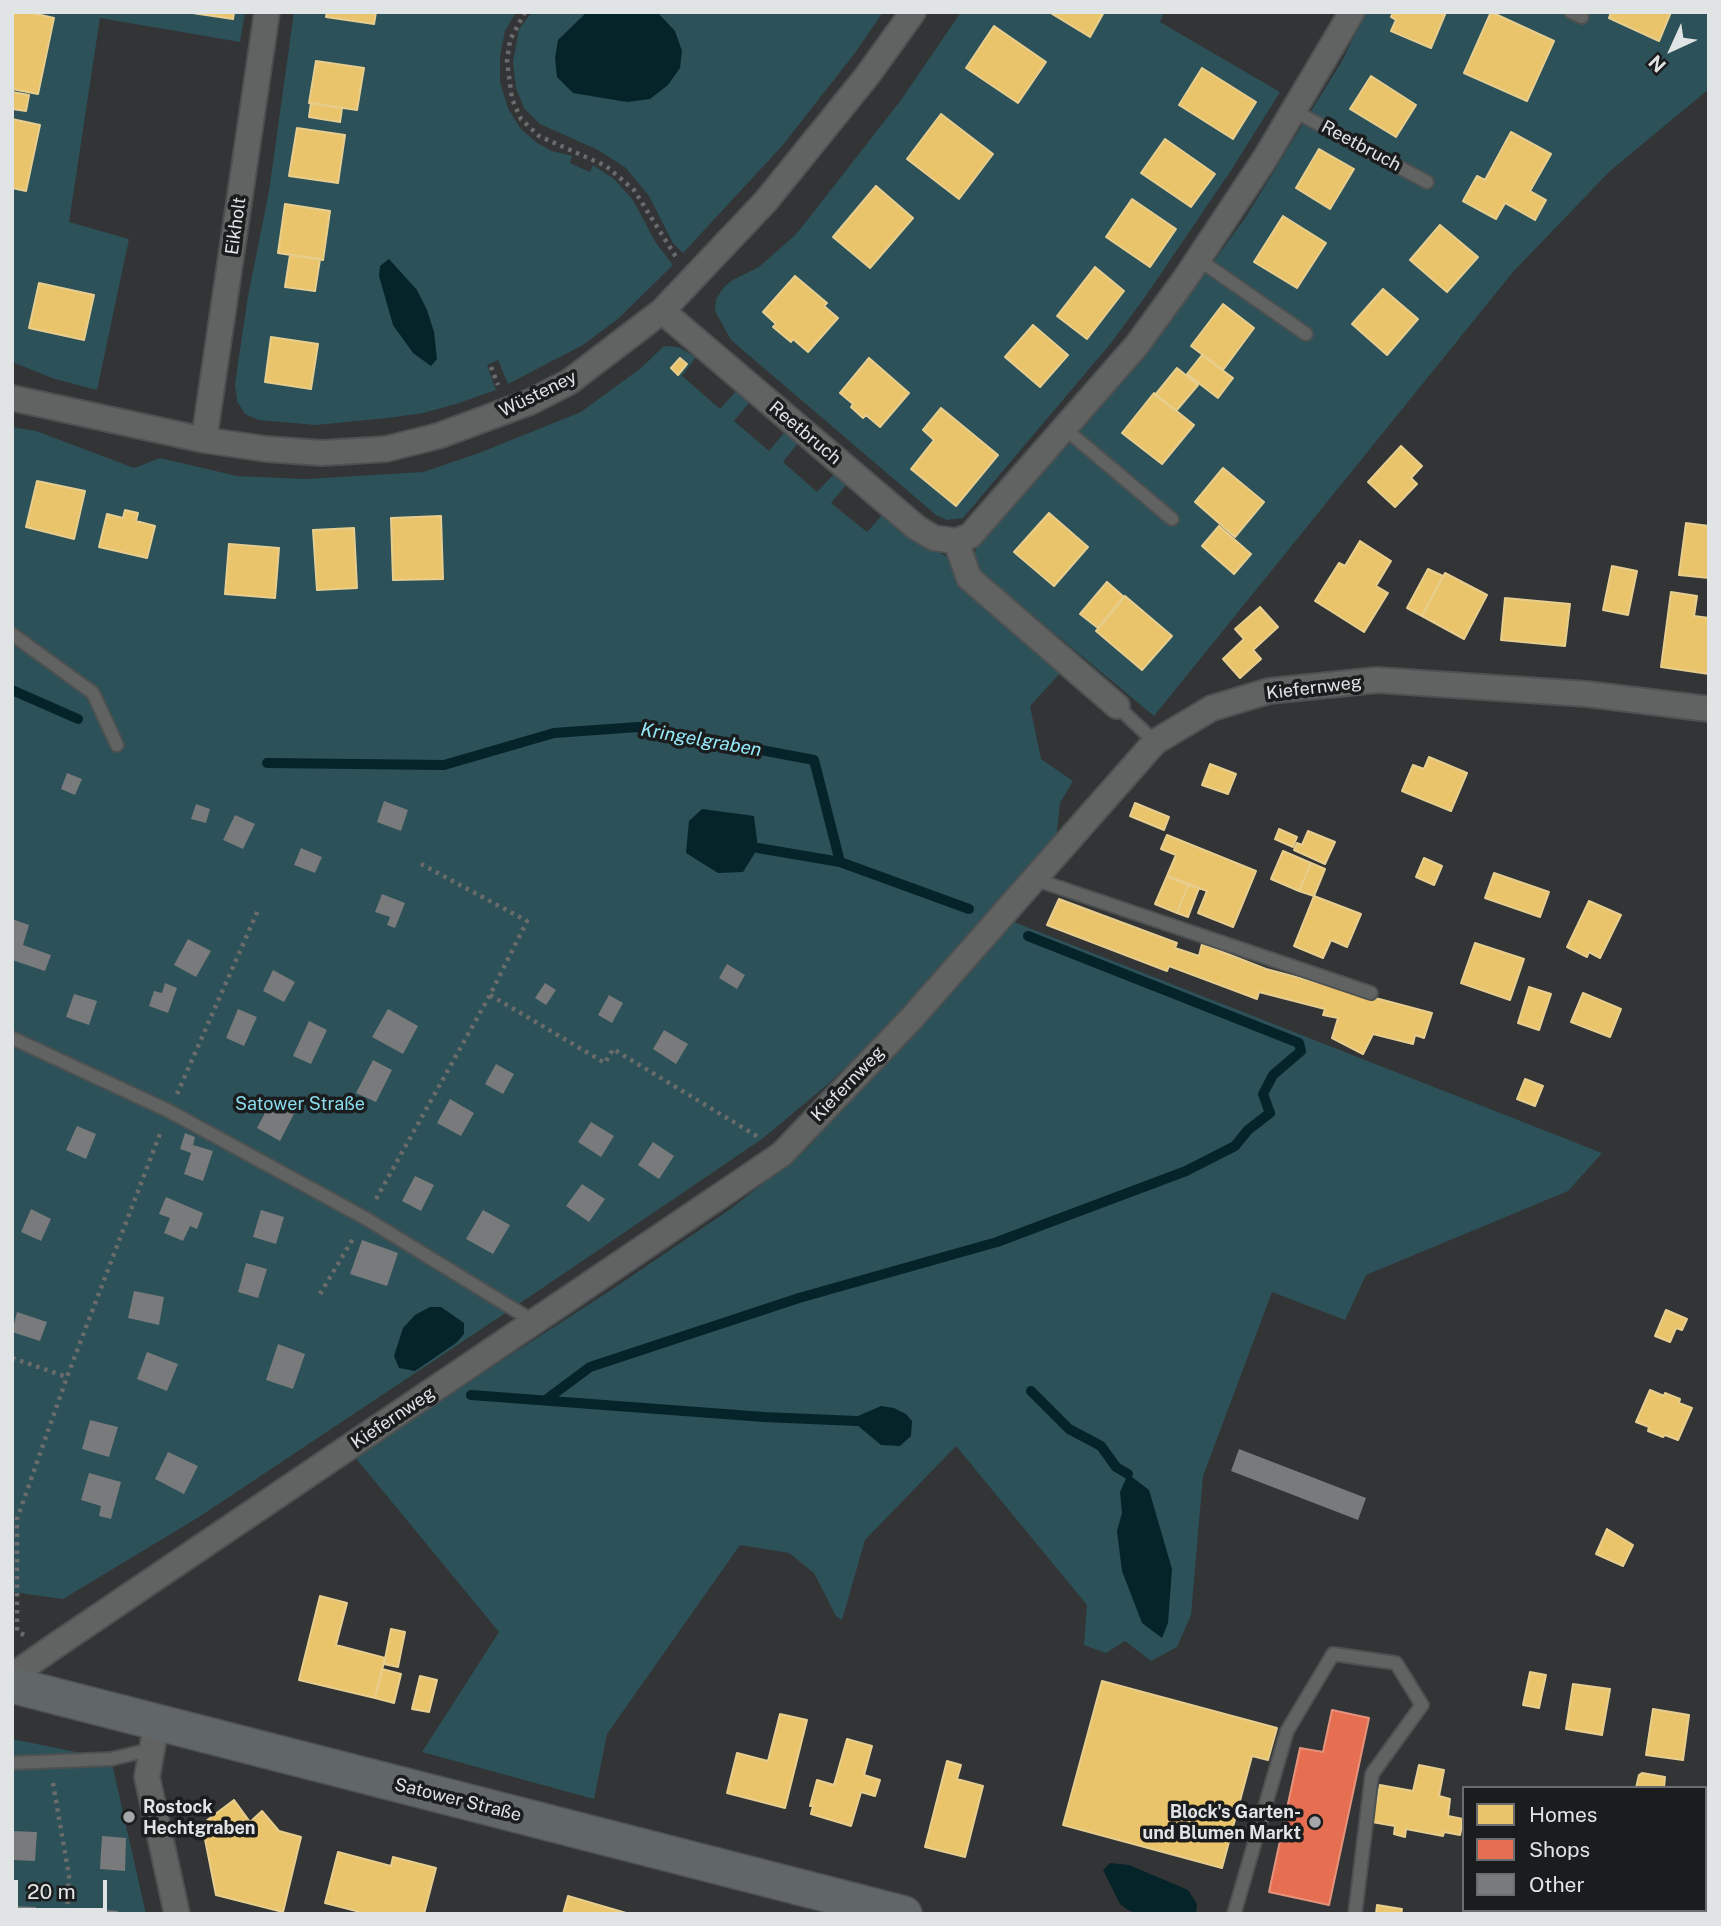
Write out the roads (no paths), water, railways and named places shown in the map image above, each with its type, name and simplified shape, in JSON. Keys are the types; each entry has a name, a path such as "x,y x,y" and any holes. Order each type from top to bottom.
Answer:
{"main road":[{"name":"Satower Straße","path":"12,1685 155,1735 243,1745 904,1914"}],"street":[{"name":"Eikholt","path":"204,440 267,12"},
{"name":"Wüsteney","path":"12,398 204,440 266,449 323,453 386,449 438,436 530,402 569,382 662,312 766,201 860,85 912,12"},
{"path":"1116,706 969,578 956,541 970,536 1137,345 1198,259 1294,111 1352,12"},
{"name":"Reetbruch","path":"662,312 917,528 934,538 956,541"},
{"name":"Kiefernweg","path":"12,1676 782,1154 911,1019 1155,742 1212,708 1269,691 1377,680 1587,694 1709,709"},
{"path":"155,1735 147,1777 177,1914"}],"lane":[{"name":"Reetbruch","path":"1294,111 1427,182"},
{"path":"1198,259 1306,334"},
{"path":"1064,428 1172,519"},
{"path":"12,634 93,693 117,745"},
{"path":"1116,706 1155,742"},
{"path":"1034,879 1371,993"},
{"path":"12,1038 169,1111 365,1217 533,1321"},
{"path":"1234,1914 1287,1731 1333,1654 1396,1663 1422,1705 1372,1774 1355,1914"},
{"path":"12,1763 111,1759 155,1735"}],"waterway":[{"name":"Kringelgraben","path":"12,690 78,719"},
{"name":"Kringelgraben","path":"267,763 444,765 554,733 638,727 814,760 840,862 969,909"},
{"path":"758,848 840,862"},
{"path":"547,1399 590,1367 799,1298 997,1242 1186,1171 1235,1146 1248,1130 1270,1113 1263,1094 1273,1075 1301,1051 1299,1043 1028,936"},
{"path":"1031,1391 1069,1429 1101,1446 1116,1467 1128,1474"},
{"path":"471,1395 764,1417 857,1421"}],"place":[{"name":"Rostock Hechtgraben","path":"129,1817"},
{"name":"Block's Garten- und Blumen Markt","path":"1315,1822"}]}
